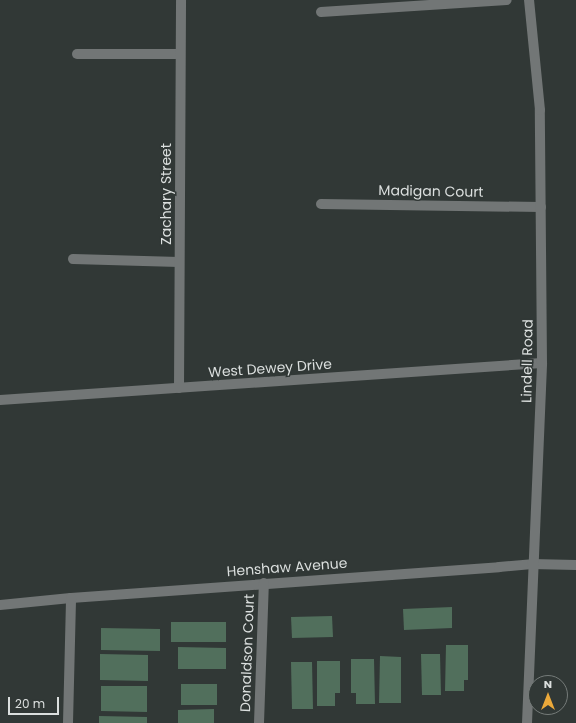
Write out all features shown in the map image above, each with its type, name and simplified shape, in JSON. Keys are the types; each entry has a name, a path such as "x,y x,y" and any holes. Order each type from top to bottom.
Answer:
{"street":[{"name":"Zachary Street","path":"179,388 180,0"},
{"path":"321,12 507,0"},
{"name":"Lindell Road","path":"527,723 532,564 542,363 540,110 529,0"},
{"path":"77,54 180,54"},
{"name":"Madigan Court","path":"321,204 541,207"},
{"path":"73,259 179,262"},
{"name":"West Dewey Drive","path":"0,400 542,363"},
{"name":"Henshaw Avenue","path":"0,605 264,583 532,564 576,565"},
{"name":"Donaldson Court","path":"259,723 264,583"},
{"path":"68,723 71,598"}],"building":[{"path":"452,607 452,628 404,630 403,609"},
{"path":"332,616 333,637 292,638 291,617"},
{"path":"171,622 226,622 226,642 171,642"},
{"path":"101,628 160,629 160,651 101,650"},
{"path":"446,645 468,645 468,680 464,680 464,691 445,691"},
{"path":"178,647 226,648 226,669 178,669"},
{"path":"100,654 148,655 148,681 100,680"},
{"path":"421,654 440,654 441,695 422,695"},
{"path":"380,656 401,657 401,703 379,703"},
{"path":"351,659 374,659 375,704 356,704 356,693 351,693"},
{"path":"317,661 340,661 340,693 335,693 335,706 317,706"},
{"path":"291,662 312,662 313,709 292,709"},
{"path":"181,684 217,684 217,705 181,705"},
{"path":"101,686 147,686 147,712 101,711"},
{"path":"214,709 214,723 178,723 178,710"},
{"path":"99,716 147,717 147,723 99,723"}]}
